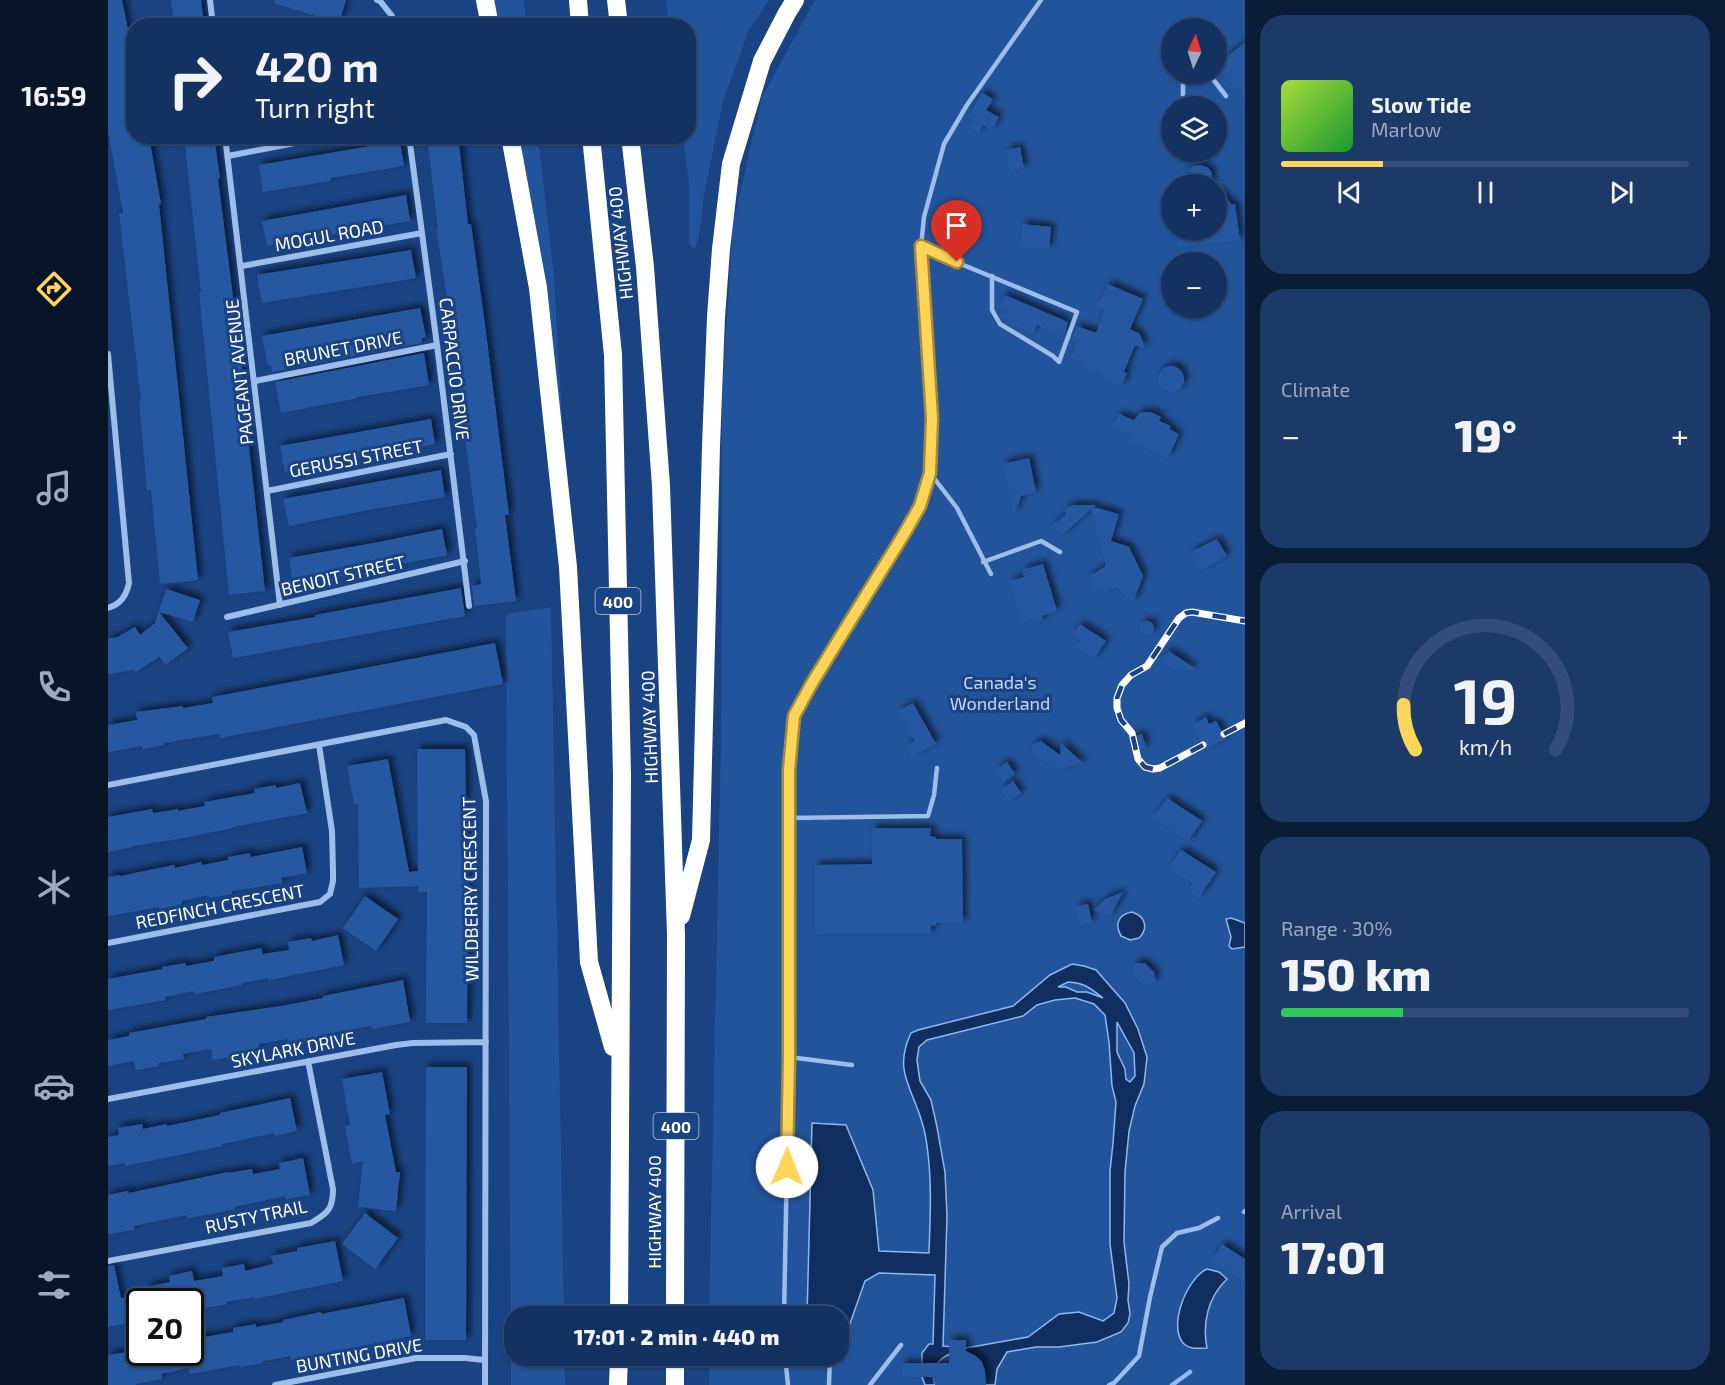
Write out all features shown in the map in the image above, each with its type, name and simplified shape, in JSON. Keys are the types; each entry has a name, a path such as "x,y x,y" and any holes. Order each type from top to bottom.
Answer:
{"highway":[{"path":"485,0 488,18"},
{"path":"578,0 579,18"},
{"path":"616,0 618,18"},
{"path":"676,935 701,840 716,317 731,164 762,62 795,0"},
{"path":"511,144 538,288 568,567 589,962 619,1067"},
{"name":"HIGHWAY 400","path":"592,144 613,355 622,776 619,1306"},
{"name":"HIGHWAY 400","path":"631,144 645,267 661,486 676,935 675,1306"},
{"path":"618,1385 619,1366"},
{"path":"675,1366 675,1385"}],"street":[{"path":"210,0 212,18"},
{"path":"377,0 393,18"},
{"name":"PAGEANT AVENUE","path":"226,144 280,605"},
{"path":"228,156 290,144"},
{"name":"CARPACCIO DRIVE","path":"410,144 469,606"},
{"name":"MOGUL ROAD","path":"242,266 422,232"},
{"name":"BRUNET DRIVE","path":"255,381 437,345"},
{"path":"108,354 129,583 126,595 116,606 108,608"},
{"path":"108,450 117,449"},
{"name":"GERUSSI STREET","path":"267,491 451,454"},
{"name":"BENOIT STREET","path":"227,617 465,561"},
{"name":"WILDBERRY CRESCENT","path":"108,785 446,720 466,727 474,735 486,801 485,1385"},
{"name":"REDFINCH CRESCENT","path":"108,943 320,902 330,894 333,882 332,831 319,745"},
{"name":"SKYLARK DRIVE","path":"108,1099 413,1043 486,1042"},
{"name":"RUSTY TRAIL","path":"108,1261 311,1223 326,1214 333,1202 333,1189 308,1062"},
{"name":"BUNTING DRIVE","path":"275,1385 308,1382 387,1362 416,1358 484,1360"}],"lane":[{"path":"784,1306 789,1057 789,770 794,716 920,506 930,473 932,418 921,246 924,217 944,144 967,105 1041,0"},
{"path":"1183,84 1183,94"},
{"path":"1217,84 1226,96"},
{"path":"921,246 939,255 992,276 1077,312 1059,362 1000,324 992,310 992,276"},
{"path":"930,473 957,508 991,574"},
{"path":"983,562 1041,541 1060,552"},
{"path":"789,818 928,816 934,795 937,768"},
{"path":"789,1057 852,1065"},
{"path":"1109,1385 1114,1383 1139,1356 1162,1247 1177,1233 1199,1228 1218,1218"},
{"path":"870,1385 901,1345"},
{"path":"786,1366 788,1385"},
{"path":"829,1385 830,1366"}],"green space":[{"path":"494,0 524,0 525,18 497,18"},
{"path":"666,0 769,0 749,30 723,101 695,249 689,244 689,184 684,144 696,144 696,18 668,18"},
{"name":"Canada's Wonderland","path":"815,0 1245,0 1245,1385 709,1385 709,1366 849,1366 849,1306 709,1306 721,739 722,394 733,224 762,97"},
{"path":"517,144 539,144 554,276 563,435"},
{"path":"551,607 564,1306 510,1306 506,614"},
{"path":"511,1366 564,1366 565,1385 511,1385"}],"shaded area":[{"path":"1132,912 1143,919 1145,926 1139,938 1130,940 1121,936 1118,924 1121,917"},
{"path":"1231,918 1245,923 1245,947 1232,949 1229,946 1231,937 1226,919"},
{"path":"1072,964 1084,966 1096,970 1125,1003 1138,1029 1147,1057 1144,1084 1135,1106 1129,1131 1125,1172 1124,1242 1129,1284 1128,1323 1121,1332 1097,1342 1007,1352 997,1369 995,1385 984,1385 958,1351 938,1362 934,1372 935,1385 925,1385 922,1377 922,1353 929,1344 933,1344 935,1275 879,1273 865,1281 849,1326 849,1306 807,1306 812,1123 846,1125 873,1190 879,1251 929,1253 930,1191 927,1146 922,1122 906,1079 904,1058 906,1046 911,1033 918,1030 1013,1006 1050,975","holes":["1068,982 1087,987 1103,998 1087,992 1058,987","1075,998 1094,1004 1105,1015 1109,1042 1112,1086 1116,1102 1110,1171 1110,1244 1117,1298 1114,1313 1103,1321 1079,1312 1059,1314 1028,1337 966,1348 943,1346 947,1216 945,1172 931,1100 920,1081 917,1060 919,1047 927,1040 1023,1016 1037,1005","1117,1022 1134,1053 1135,1076 1130,1082 1126,1079 1125,1069 1117,1052"]},
{"path":"1207,1269 1219,1272 1227,1279 1215,1294 1208,1311 1205,1329 1207,1348 1192,1348 1186,1346 1179,1336 1179,1315 1186,1292"}],"building":[{"path":"108,0 122,0 126,20 126,144 150,144 161,204 159,204 198,580 160,584 151,490 147,490 139,401 141,401 119,213 123,213 108,131"},
{"path":"171,0 201,0 203,18 173,18"},
{"path":"275,0 346,0 341,18 323,18 274,3"},
{"path":"1245,42 1245,99 1227,79 1227,57"},
{"path":"982,93 993,99 986,110 999,117 992,130 983,125 979,133 969,127 973,120 968,117"},
{"path":"185,144 215,144 244,383 242,383 265,591 229,595 199,292 201,292"},
{"path":"382,144 400,144 404,166 263,192 259,165"},
{"path":"428,144 459,144 509,515 505,515 516,601 474,606 472,586 481,584 475,528 477,528 461,416 451,322 436,229 438,229"},
{"path":"1020,147 1024,168 1010,171 1006,150"},
{"path":"1193,166 1207,167 1211,174 1188,174"},
{"path":"406,195 410,221 267,246 262,221"},
{"path":"1227,199 1231,204 1235,204 1240,240 1179,247 1178,240 1227,240"},
{"path":"1022,224 1051,227 1049,249 1021,247"},
{"path":"411,250 416,278 262,303 257,275"},
{"path":"1108,284 1143,299 1130,329 1140,334 1145,349 1135,345 1124,372 1127,373 1121,387 1099,378 1101,374 1082,366 1083,362 1071,357 1077,342 1072,340 1077,326 1096,333 1105,309 1098,306"},
{"path":"1005,295 1068,322 1064,336 1037,325 1033,333 1012,324 1013,322 1005,318 1008,312 999,308"},
{"path":"420,308 426,337 422,338 422,343 272,372 271,366 268,366 262,336"},
{"path":"424,353 429,385 281,413 275,382"},
{"path":"1171,366 1180,370 1184,379 1180,388 1171,392 1162,388 1158,379 1162,370"},
{"path":"1141,412 1151,412 1161,417 1159,421 1171,426 1169,429 1179,434 1168,458 1129,441 1132,436 1113,427 1119,414 1134,420"},
{"path":"431,419 435,444 285,472 280,446"},
{"path":"1029,458 1036,492 1021,496 1014,515 1003,464"},
{"path":"441,470 445,497 289,526 283,499"},
{"path":"1073,505 1096,505 1093,507 1119,514 1111,541 1129,547 1143,576 1133,603 1117,587 1103,593 1101,589 1095,591 1088,577 1106,566 1091,509 1061,536 1052,526 1066,514 1064,510"},
{"path":"442,529 447,555 293,584 289,558"},
{"path":"1217,539 1227,556 1201,570 1191,552"},
{"path":"1043,564 1057,611 1042,616 1043,620 1032,624 1031,619 1022,622 1010,581 1024,577 1022,570"},
{"path":"461,588 465,616 233,658 228,632"},
{"path":"166,589 200,600 193,622 159,612 188,648 166,665 160,657 135,672 134,670 108,674 108,639 118,637 135,627 140,635 155,623"},
{"path":"1147,621 1152,623 1154,628 1152,633 1147,635 1142,633 1140,628 1142,623"},
{"path":"1080,624 1106,641 1094,659 1076,647 1080,640 1073,635"},
{"path":"495,643 503,684 220,738 219,734 164,743 164,745 143,749 142,746 108,752 108,725 137,720 136,712 213,703 212,697"},
{"path":"1169,651 1196,669 1177,671 1161,660"},
{"path":"913,703 936,744 912,756 907,746 915,741 898,711"},
{"path":"1206,717 1209,724 1216,721 1226,738 1205,750 1194,729 1194,724"},
{"path":"1142,734 1146,747 1132,751 1128,738"},
{"path":"1041,741 1060,755 1061,743 1083,763 1057,770 1032,752 1033,744"},
{"path":"417,749 465,749 468,899 467,1023 426,1023 427,892 418,892 418,886 359,888 358,804 354,804 347,766 388,759 409,872 418,871"},
{"path":"1007,762 1015,774 1003,782 996,770"},
{"path":"1013,781 1021,793 1010,801 1001,790"},
{"path":"300,783 307,813 108,852 108,817 152,809 153,813 178,809 178,811 205,806 204,802 255,793 254,789 276,785 276,788"},
{"path":"1167,798 1202,821 1188,841 1153,818"},
{"path":"872,828 931,828 930,836 936,839 962,839 963,923 936,923 931,926 931,934 815,934 815,865 872,864"},
{"path":"302,847 307,873 281,878 282,883 232,891 232,894 209,898 209,895 159,909 159,907 108,916 108,877 174,865 175,868 201,862 202,865 250,853 251,857"},
{"path":"1181,850 1216,872 1199,898 1188,891 1193,883 1169,868"},
{"path":"1123,892 1110,917 1094,910 1105,899"},
{"path":"365,896 398,919 376,951 343,928"},
{"path":"1088,904 1092,923 1079,925 1076,906"},
{"path":"338,935 344,965 242,983 242,985 195,994 194,991 165,997 166,1000 108,1010 108,979 162,969 162,967 214,961 214,957 261,948 263,954 289,950 288,942 311,938 312,941"},
{"path":"1134,963 1145,963 1154,972 1156,982 1143,984 1133,976"},
{"path":"403,980 410,1022 326,1034 327,1037 289,1044 288,1039 259,1044 260,1048 236,1052 236,1056 213,1060 211,1049 183,1054 184,1059 136,1070 134,1061 108,1066 108,1040 129,1036 129,1033 206,1019 206,1017 323,998 323,996"},
{"path":"426,1067 467,1067 466,1340 425,1340"},
{"path":"382,1072 390,1114 385,1115 396,1172 400,1172 396,1211 358,1207 363,1161 352,1164 345,1126 350,1125 342,1079"},
{"path":"290,1098 297,1131 274,1136 274,1133 125,1166 125,1163 108,1166 108,1137 119,1135 118,1128 142,1124 143,1129 167,1124 167,1126"},
{"path":"303,1158 310,1195 286,1199 285,1196 213,1214 187,1218 187,1215 134,1226 135,1230 108,1234 108,1195 128,1191 129,1193 228,1172 252,1169 253,1174 280,1169 279,1163"},
{"path":"365,1213 398,1238 375,1269 342,1244"},
{"path":"335,1241 343,1281 254,1299 254,1297 226,1302 227,1304 204,1308 204,1288 146,1288 170,1282 169,1276 192,1271 194,1281 223,1276 222,1268 244,1264 245,1271 273,1264 271,1256 297,1251 297,1248"},
{"path":"1222,1244 1245,1259 1245,1282 1212,1260"},
{"path":"114,1265 121,1298 126,1297 126,1324 108,1327 108,1266"},
{"path":"404,1298 411,1336 291,1360 291,1356 263,1361 263,1363 190,1374 188,1368 161,1374 162,1379 136,1385 108,1385 108,1355 126,1352 126,1366 204,1366 204,1335 205,1337 233,1332 233,1328 256,1324 256,1327 321,1312 321,1314"},
{"path":"949,1340 966,1340 966,1351 982,1362 986,1385 935,1385 933,1377 902,1377 902,1363 949,1363"}],"waterway":[{"path":"1172,1385 1190,1372"}],"railway":[{"path":"1203,745 1160,768 1145,767 1138,759 1132,733 1121,720 1117,698 1122,685 1131,675 1147,666 1179,618 1186,613 1245,621"},
{"path":"1224,734 1245,723"}],"route":[{"path":"787,1167 789,770 794,716 920,506 930,473 932,418 921,246 957,262"}]}
